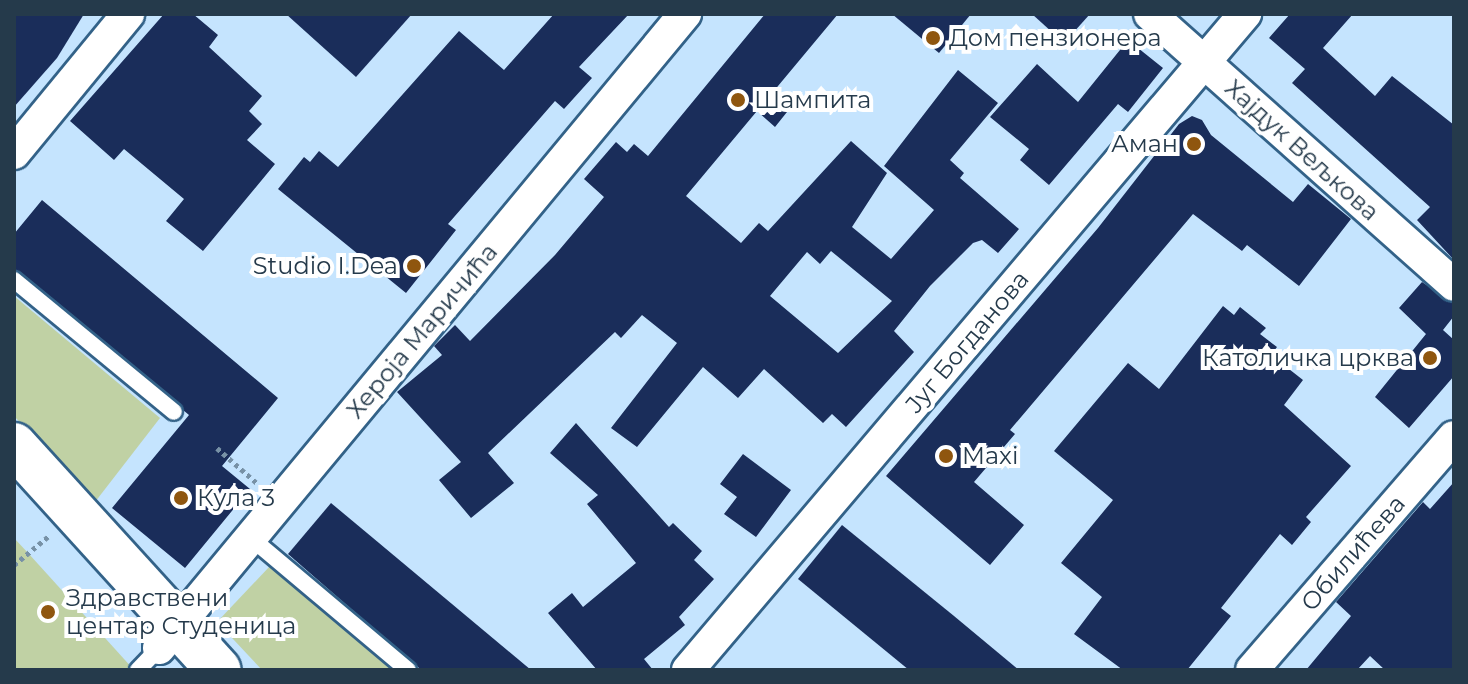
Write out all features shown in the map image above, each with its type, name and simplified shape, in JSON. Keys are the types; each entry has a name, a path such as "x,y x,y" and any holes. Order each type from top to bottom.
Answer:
{"main road":[{"path":"14,445 163,653"},
{"path":"14,489 163,653 219,670"}],"street":[{"path":"14,153 128,14"},
{"name":"Хероја Маричића","path":"163,653 251,538 685,14"},
{"name":"Хајдук Вељкова","path":"1150,14 1454,285"},
{"name":"Југ Богданова","path":"688,670 1245,14"},
{"name":"Обилићева","path":"1252,670 1454,437"}],"lane":[{"path":"14,280 174,412"},
{"path":"251,538 408,670"}],"path":[{"path":"217,448 280,503"},
{"path":"14,565 53,532"}],"green space":[{"path":"14,296 160,418 95,502 14,416"},
{"name":"Здравствени центар Студеница","path":"14,538 29,554 134,670 14,670"},
{"path":"270,566 395,670 262,670 217,622"}],"building":[{"path":"14,14 84,14 57,58 14,107"},
{"path":"164,14 193,14 218,35 209,47 262,96 249,111 262,124 247,140 275,164 203,251 166,221 184,199 124,149 114,160 70,121"},
{"path":"286,14 412,14 356,77"},
{"path":"554,14 629,14 579,67 592,78 564,109 555,101 448,224 456,230 406,293 278,189 304,157 310,162 319,151 338,167 459,31 504,70"},
{"path":"765,14 838,14 773,92 791,107 775,127 757,111 686,196 741,243 759,223 768,231 851,141 887,173 852,227 891,259 934,210 884,166 958,70 998,103 950,160 964,173 960,178 1019,229 998,253 982,240 973,243 930,286 894,331 914,352 846,427 832,414 823,423 764,369 738,398 703,367 637,447 611,428 677,343 642,315 621,338 615,332 488,453 514,483 471,518 439,480 461,462 397,392 442,355 434,346 455,325 470,341 555,255 604,197 584,179 616,142 627,152 634,144 648,156","holes":["831,251 892,301 838,353 770,296 807,252 820,264"]},
{"name":"Дом пензионера","path":"892,14 971,14 939,53"},
{"path":"1032,14 1090,14 1064,43"},
{"path":"1290,14 1353,14 1323,48 1375,96 1392,76 1454,125 1454,260 1417,220 1430,207 1292,83 1305,69 1269,38"},
{"path":"1128,40 1163,68 1128,112 1118,104 1049,185 1020,160 1029,149 990,117 1037,64 1078,102"},
{"path":"1192,116 1202,120 1211,135 1293,202 1308,184 1351,219 1299,286 1247,245 1242,251 1193,214 1010,430 1015,434 974,482 1024,525 990,565 886,476 1098,228 1179,124"},
{"path":"42,200 278,398 222,466 250,489 185,568 112,508 189,415 14,269 14,234"},
{"name":"Католичка црква","path":"1422,282 1454,303 1454,316 1443,330 1454,340 1454,376 1409,428 1375,397 1426,334 1399,308"},
{"path":"1223,306 1234,315 1240,307 1266,328 1260,334 1277,347 1271,355 1303,380 1284,405 1351,466 1306,517 1311,522 1292,545 1280,534 1221,608 1231,616 1187,670 1123,670 1074,634 1102,597 1061,563 1113,500 1054,451 1128,363 1159,389"},
{"path":"576,423 669,527 673,523 702,551 694,560 714,579 679,617 685,625 644,659 653,670 597,670 548,613 572,593 583,607 636,563 587,504 598,495 550,453"},
{"path":"743,454 791,490 756,537 724,514 737,497 720,484"},
{"path":"1454,482 1454,670 1385,670 1370,656 1357,670 1306,670 1351,616 1336,602 1423,502 1430,509"},
{"path":"331,503 531,670 419,668 288,554"},
{"path":"842,525 1019,670 909,670 798,579"}],"place":[{"name":"Дом пензионера","path":"933,38"},
{"name":"Шампита","path":"738,100"},
{"name":"Аман","path":"1194,144"},
{"name":"Studio I.Dea","path":"414,266"},
{"name":"Католичка црква","path":"1430,358"},
{"name":"Maxi","path":"946,456"},
{"name":"Кула 3","path":"181,498"},
{"name":"Здравствени центар Студеница","path":"48,612"}]}
